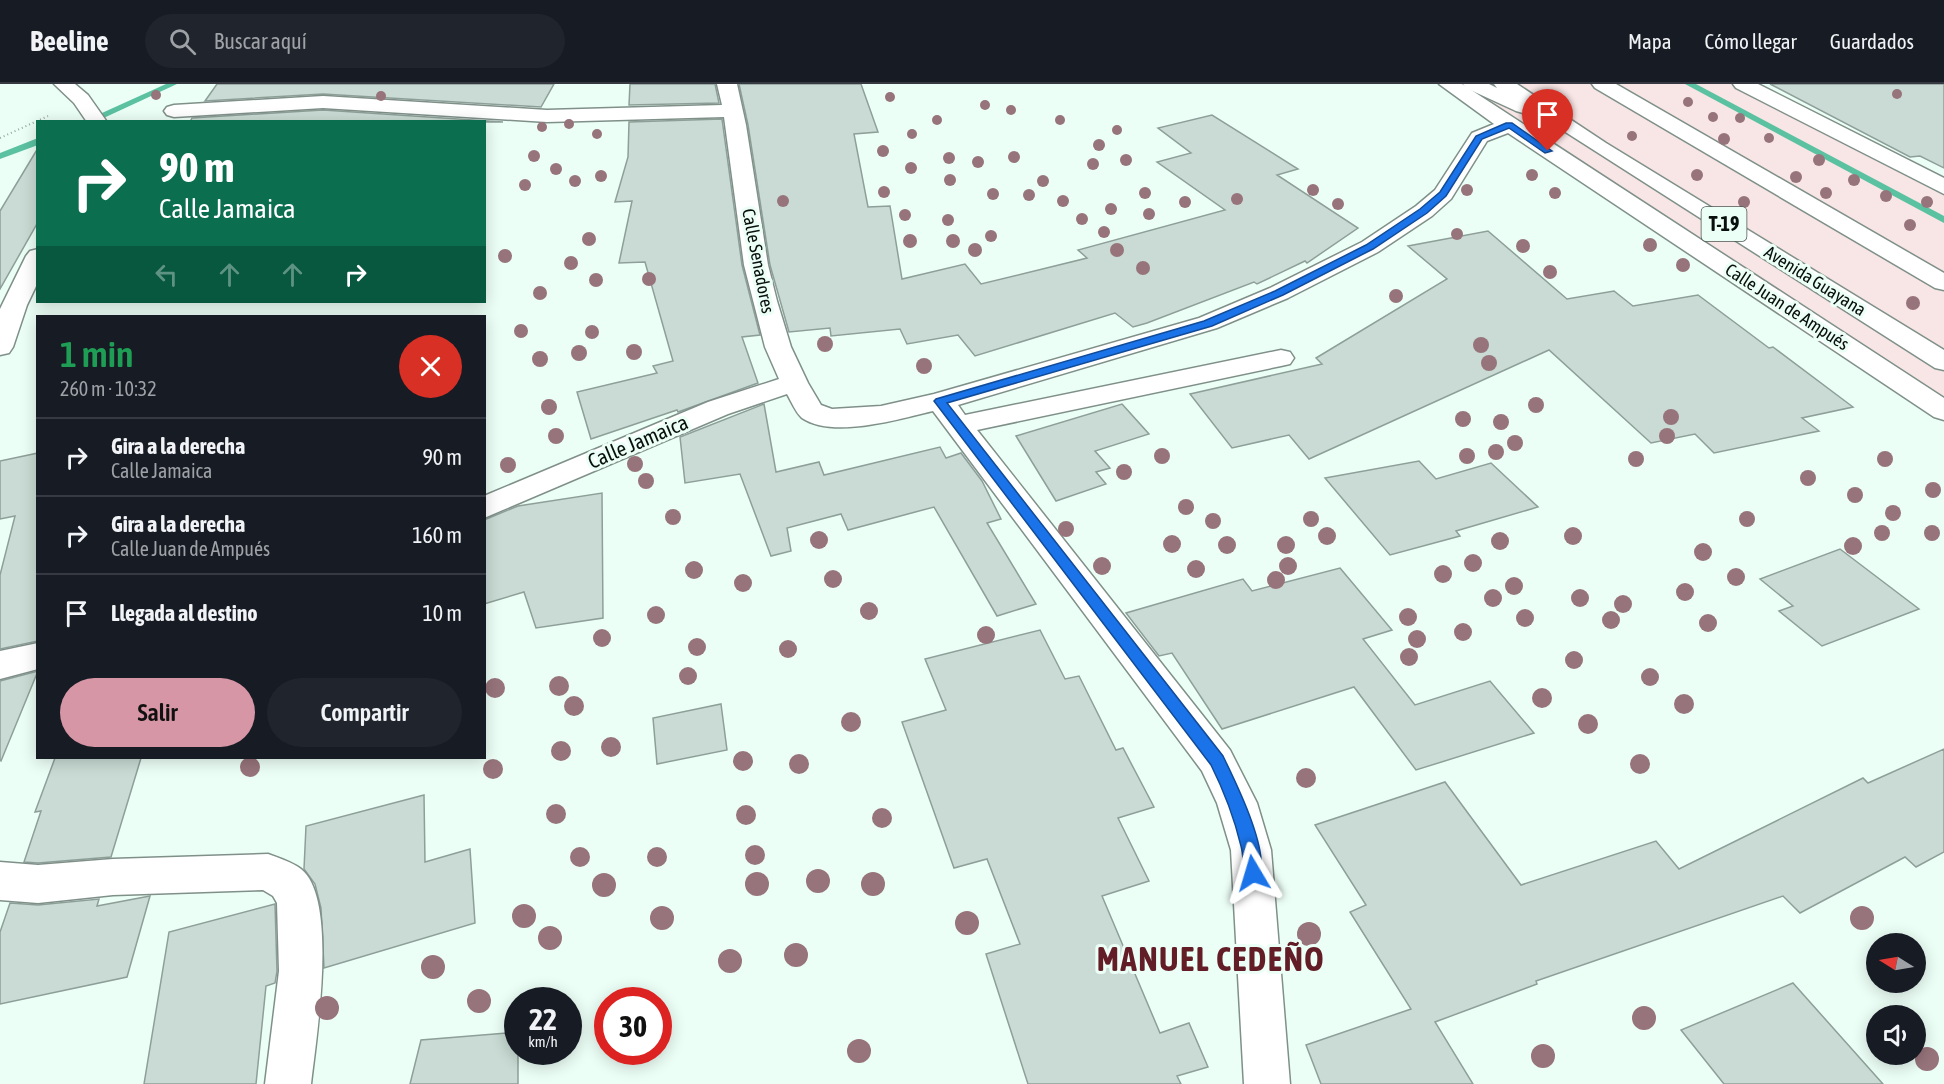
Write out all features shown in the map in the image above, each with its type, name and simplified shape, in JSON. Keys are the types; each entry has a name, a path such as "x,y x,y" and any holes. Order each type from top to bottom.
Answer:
{"main road":[{"path":"64,84 88,110"},
{"name":"Calle Senadores","path":"728,84 758,274 778,347 794,383 811,411 829,418 949,413"},
{"name":"Calle Juan de Ampués","path":"1449,84 1944,411"},
{"name":"T-19","path":"1473,84 1578,133"},
{"name":"Avenida Guayana","path":"1504,84 1578,133 1944,362"},
{"path":"1602,84 1944,283"},
{"path":"1743,84 1944,188"},
{"path":"225,89 165,115 323,102 548,116 733,111"},
{"path":"949,413 1208,323 1279,293 1370,247 1415,217 1443,194 1479,137 1509,125"},
{"path":"0,347 14,305 36,260"},
{"path":"949,413 1135,387 1281,358"},
{"name":"Calle Jamaica","path":"486,507 718,408 794,383"},
{"path":"949,413 1217,761 1238,803 1251,849 1267,1084"},
{"path":"0,665 36,656"},
{"path":"0,881 38,884 113,877 268,872 288,883 298,901 302,971 288,1084"}],"path":[{"path":"57,120 88,110"},
{"path":"0,138 36,127"}],"shaded area":[{"path":"1449,84 1743,84 1944,187 1944,411"}],"building":[{"path":"217,84 554,84 541,107 323,94 205,101"},
{"path":"630,84 715,84 719,103 629,105"},
{"path":"739,84 861,84 878,132 854,134 868,207 890,206 902,279 965,264 981,284 1087,258 1078,250 1225,210 1157,162 1191,153 1158,128 1212,115 1298,169 1277,175 1358,228 1307,263 1305,261 1257,284 1254,282 1147,323 1133,327 1115,313 975,356 958,335 907,344 900,329 831,336 830,328 789,332 770,265 748,125"},
{"path":"1770,84 1944,84 1944,168 1920,156 1910,157"},
{"path":"323,110 473,120 191,120 192,118"},
{"path":"722,119 742,265 760,335 742,337 758,383 678,412 677,410 591,439 577,392 657,373 653,366 673,361 645,262 619,263 632,201 615,202 628,157 629,122"},
{"path":"36,151 36,226 0,289 0,211"},
{"path":"1488,231 1567,299 1614,291 1633,306 1698,295 1853,407 1802,418 1819,431 1714,453 1695,434 1651,443 1549,350 1309,459 1289,435 1232,448 1190,394 1322,364 1316,358 1447,279 1408,246"},
{"path":"764,404 776,472 819,462 824,475 940,447 946,458 961,453 982,481 1001,519 987,523 1036,604 997,616 934,507 848,530 841,514 787,528 791,551 771,556 740,474 685,483 680,437"},
{"path":"1122,404 1149,434 1095,451 1110,468 1096,472 1106,484 1056,501 1016,436"},
{"path":"36,453 36,641 0,649 0,575 15,516 0,519 0,461"},
{"path":"1419,461 1436,479 1491,463 1538,507 1456,531 1460,536 1390,555 1325,478"},
{"path":"602,493 603,618 536,628 524,592 486,603 486,519 518,506"},
{"path":"1840,549 1919,609 1822,646 1779,611 1793,606 1760,579"},
{"path":"1340,568 1392,630 1363,639 1415,705 1490,681 1534,733 1416,770 1354,687 1222,729 1172,653 1159,656 1126,613 1243,579 1252,591"},
{"path":"1040,630 1065,679 1079,676 1116,750 1123,748 1154,807 1118,818 1149,881 1102,896 1160,1033 1189,1023 1208,1067 1177,1076 1181,1084 1028,1084 986,954 1020,944 987,859 954,868 902,722 946,710 925,659"},
{"path":"36,672 1,761 0,760 0,681"},
{"path":"721,704 727,750 657,764 653,718"},
{"path":"1944,749 1944,852 1916,867 1905,857 1800,913 1783,896 1536,981 1537,984 1435,1022 1473,1084 1321,1084 1306,1045 1411,1009 1350,912 1366,905 1315,825 1445,782 1521,885 1656,841 1679,869 1863,778 1868,783"},
{"path":"55,759 141,759 111,857 38,863 24,862 41,811 35,812"},
{"path":"424,795 425,862 470,849 475,923 324,968 321,908 315,884 304,869 306,826"},
{"path":"150,896 127,977 0,1004 0,932 10,903 38,905 99,899 97,906"},
{"path":"275,904 277,971 275,983 266,986 256,1084 144,1084 169,932"},
{"path":"1793,983 1883,1084 1724,1084 1681,1030"},
{"path":"504,1033 504,1065 518,1065 518,1084 410,1084 421,1040"}],"waterway":[{"path":"91,120 173,84"},
{"path":"1689,84 1944,220"},
{"path":"0,156 36,142"}],"district":[{"name":"MANUEL CEDEÑO","path":"1211,959"}],"route":[{"path":"1253,873 1251,849 1238,803 1217,761 940,401 1208,323 1279,293 1370,247 1424,211 1443,194 1479,137 1501,127 1509,125 1548,151"}]}
